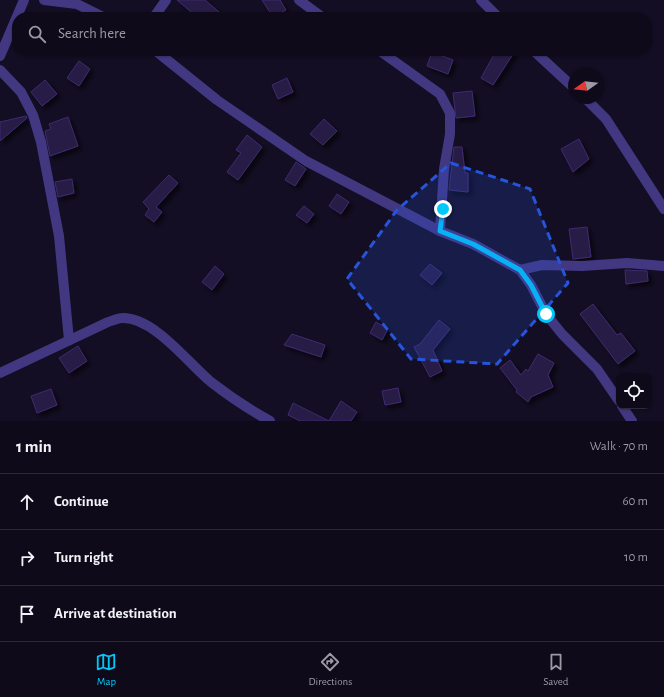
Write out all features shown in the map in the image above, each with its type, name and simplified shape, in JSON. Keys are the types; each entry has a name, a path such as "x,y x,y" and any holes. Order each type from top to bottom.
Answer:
{"street":[{"path":"19,12 24,0"},
{"path":"44,0 77,4 93,12"},
{"path":"158,12 166,0"},
{"path":"299,0 315,12"},
{"path":"481,0 493,12"},
{"path":"0,56 12,28"},
{"path":"162,56 217,100 306,161 440,231 473,244 520,270 531,285 546,314 562,334 597,369 616,397"},
{"path":"387,56 440,94 450,113 450,134 444,169 440,231"},
{"path":"539,56 568,82"},
{"path":"0,70 21,92 33,115 41,142 59,236 69,340"},
{"path":"591,104 606,119 664,209"},
{"path":"520,270 542,265 582,266 628,263 664,266"},
{"path":"0,373 108,322 122,318 134,320 149,327 164,337 211,381 270,421"},
{"path":"624,409 632,421"}],"highlighted area":[{"path":"451,163 530,189 568,283 497,364 411,359 347,279 397,210"}],"building":[{"path":"177,0 205,0 219,12 191,12"},
{"path":"262,0 280,0 286,10 282,12 270,12"},
{"path":"431,56 442,56 453,60 448,74 427,66"},
{"path":"493,56 512,56 493,85 481,78"},
{"path":"79,61 90,69 79,86 67,78"},
{"path":"287,78 293,92 278,99 272,85"},
{"path":"45,80 57,94 42,106 31,92"},
{"path":"472,91 475,116 456,118 453,93"},
{"path":"26,116 27,118 0,141 0,122"},
{"path":"68,117 78,146 50,156 45,131 51,129 49,124"},
{"path":"324,119 337,131 323,145 310,134"},
{"path":"247,135 262,147 238,180 227,172 241,153 236,150"},
{"path":"579,139 589,159 573,172 561,149"},
{"path":"454,147 462,147 465,173 468,173 468,192 449,190"},
{"path":"296,162 306,169 295,186 285,180"},
{"path":"169,175 178,183 156,207 162,212 154,222 145,215 149,209 143,202"},
{"path":"72,179 74,193 58,197 55,182"},
{"path":"337,194 349,202 341,214 329,206"},
{"path":"304,206 314,214 307,223 296,215"},
{"path":"587,227 591,257 573,259 569,229"},
{"path":"430,264 442,273 432,285 420,275"},
{"path":"215,266 224,274 212,290 202,282"},
{"path":"625,270 647,271 648,281 626,284"},
{"path":"593,304 617,335 621,333 635,351 618,364 580,314"},
{"path":"439,320 450,329 433,350 442,371 430,377 414,347 420,344"},
{"path":"376,322 388,329 382,340 370,333"},
{"path":"292,334 325,345 321,357 284,345"},
{"path":"78,346 87,361 69,373 59,358"},
{"path":"538,354 554,363 548,375 553,387 531,397 528,402 516,392 517,390 500,368 510,360 521,375 526,369 528,371"},
{"path":"398,388 401,402 385,405 382,391"},
{"path":"51,389 57,405 37,413 31,396"},
{"path":"341,401 357,412 351,421 329,421"},
{"path":"293,403 329,421 300,421 288,415"}],"route":[{"path":"443,209 440,231 473,244 520,270 531,285 546,314"}]}
